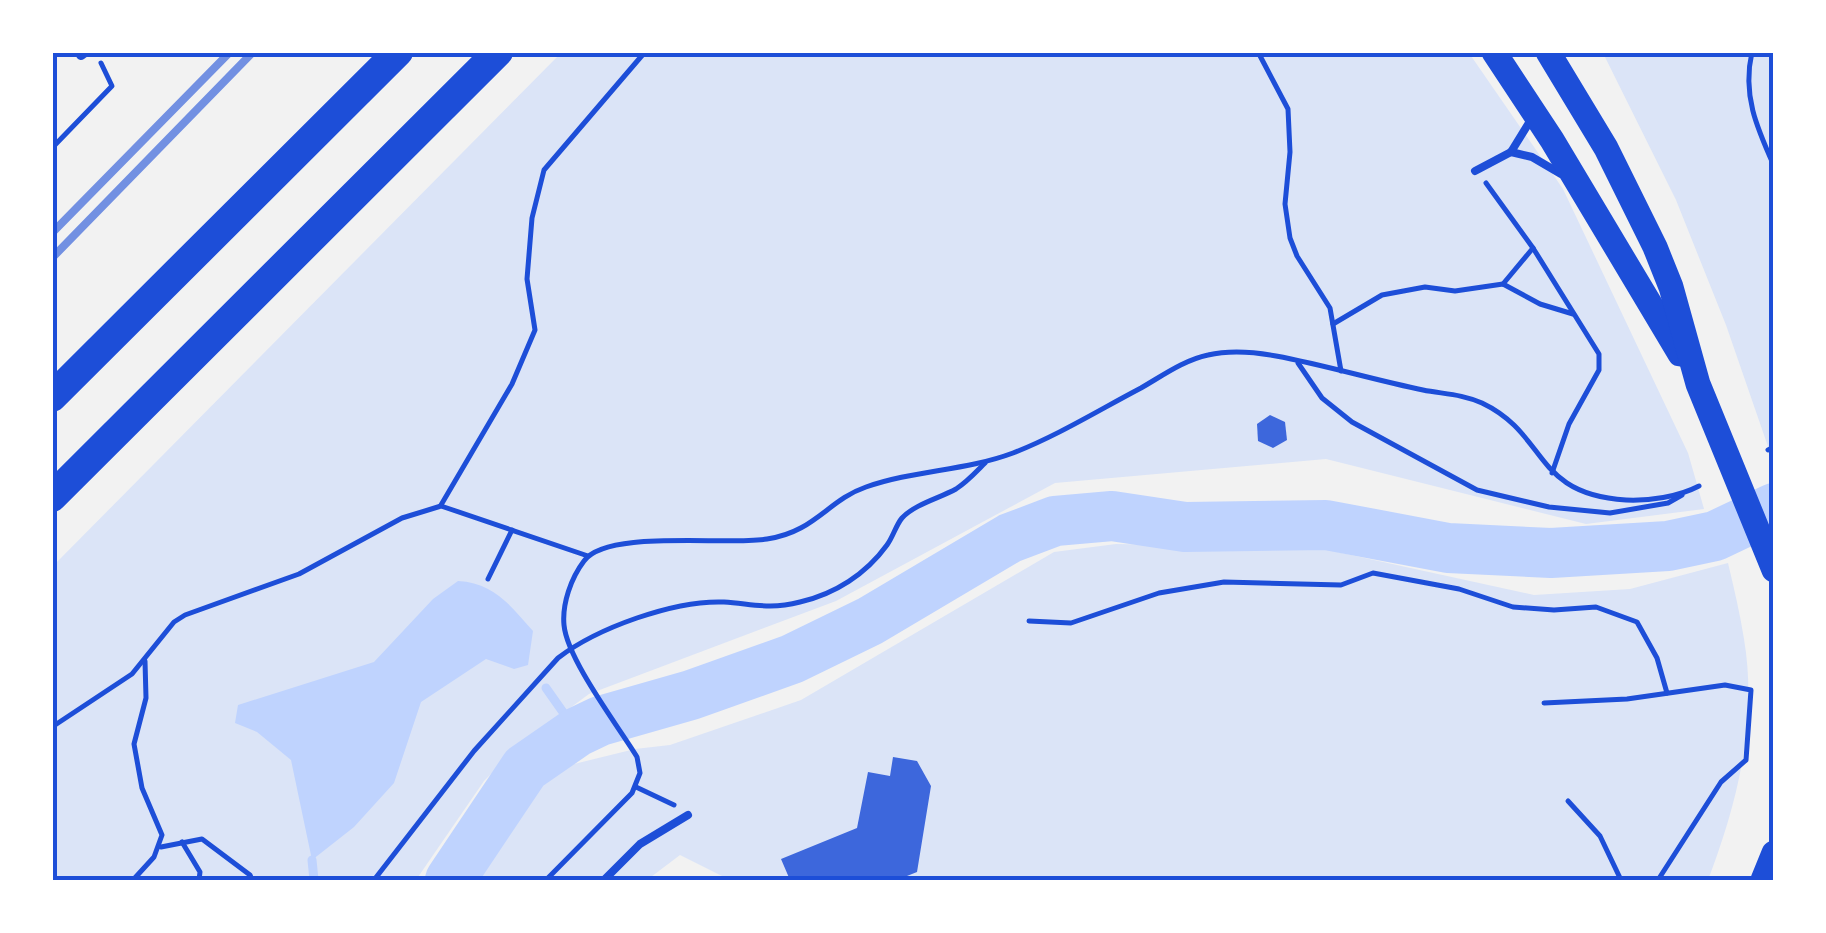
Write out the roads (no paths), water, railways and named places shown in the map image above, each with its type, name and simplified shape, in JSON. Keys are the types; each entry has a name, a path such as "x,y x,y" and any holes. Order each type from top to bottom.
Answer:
{"highway":[{"path":"52,397 398,52"},
{"path":"52,497 498,52"}],"main road":[{"path":"1494,52 1698,384 1770,560"},
{"path":"1548,52 1606,148 1656,247 1698,384"},
{"path":"1763,880 1774,853"}],"lane":[{"path":"1475,171 1511,152 1535,114"},
{"path":"1511,152 1532,157 1577,182"},
{"path":"604,880 640,844 688,815"}],"water":[{"path":"458,581 491,591 533,631 528,665 514,669 486,659 421,702 394,783 354,827 312,860 291,760 257,732 235,723 238,705 374,662 433,599"}],"waterway":[{"path":"450,880 525,768 577,732 600,721 691,695 792,659 870,621 1010,538 1055,521 1112,516 1185,527 1326,525 1448,548 1551,553 1668,546 1715,536 1774,508"},
{"path":"546,688 577,732"},
{"path":"312,860 314,880"}],"railway":[{"path":"52,233 230,52"},
{"path":"52,258 253,52"}]}
